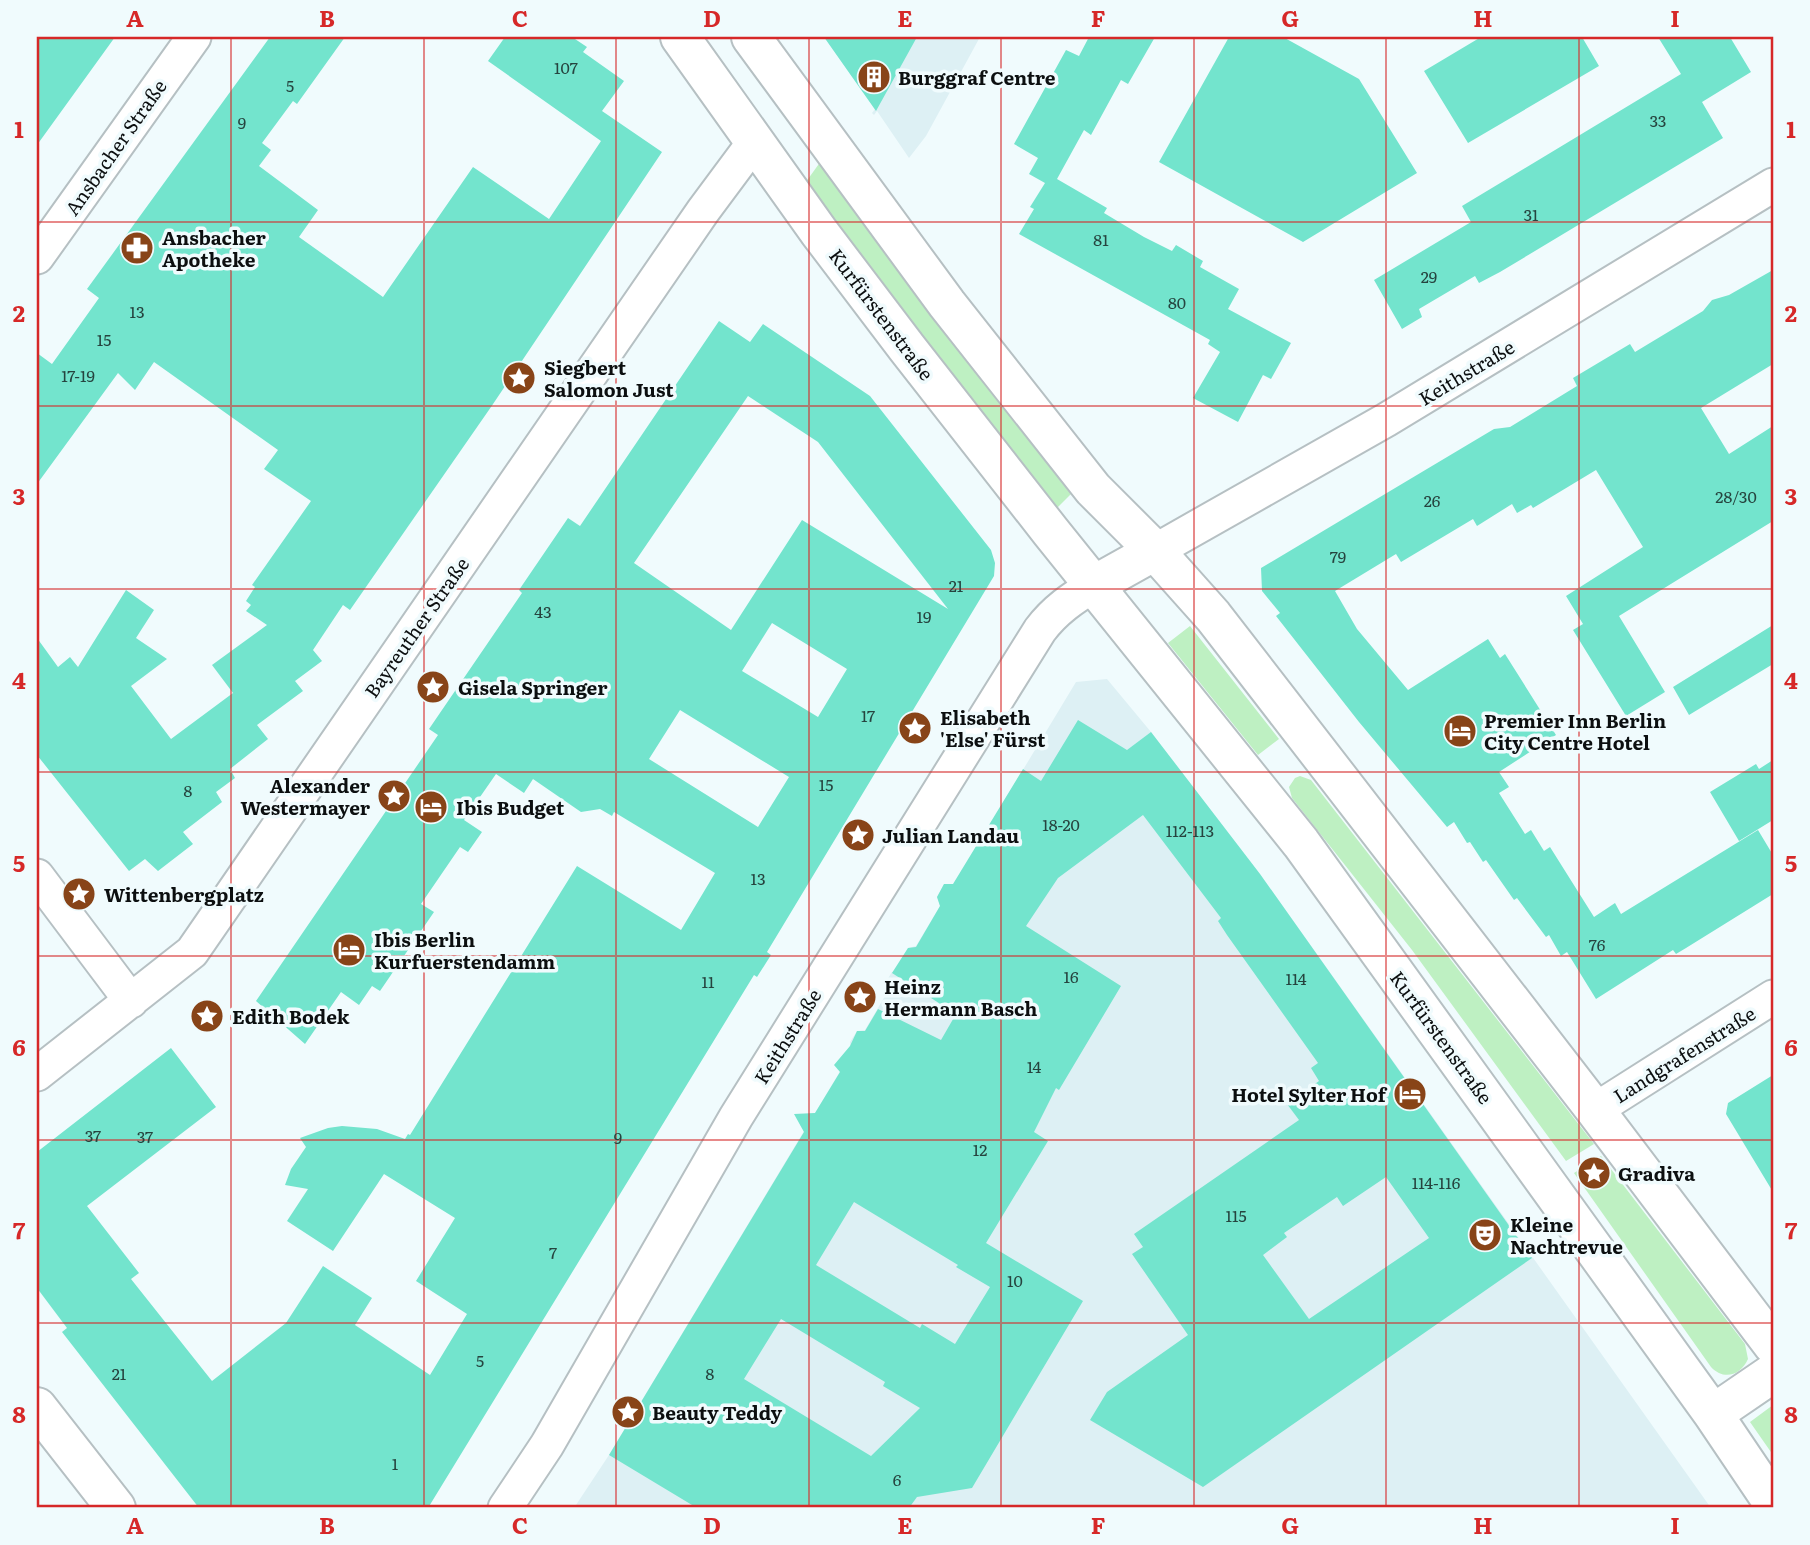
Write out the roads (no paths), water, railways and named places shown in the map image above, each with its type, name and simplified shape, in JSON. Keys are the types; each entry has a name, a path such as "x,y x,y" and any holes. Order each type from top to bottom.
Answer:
{"main road":[{"name":"Kurfürstenstraße","path":"680,37 819,232 907,348 1301,843 1713,1414 1773,1503"},
{"path":"751,37 947,304 1093,489 1155,551 1213,616 1773,1345"},
{"path":"755,141 791,92"},
{"path":"1094,585 1155,551"},
{"path":"1713,1414 1773,1373"},
{"path":"37,1407 116,1508"}],"street":[{"name":"Ansbacher Straße","path":"37,257 194,37"},
{"name":"Bayreuther Straße","path":"37,1074 192,952 703,211 755,141"},
{"name":"Keithstraße","path":"1155,551 1386,420 1773,185"},
{"name":"Keithstraße","path":"505,1508 547,1445 736,1117 1040,630 1051,615 1094,585"},
{"path":"37,876 131,1001"},
{"name":"Landgrafenstraße","path":"1595,1110 1773,997"}],"place":[{"name":"Burggraf Centre","path":"874,77"},
{"name":"Ansbacher Apotheke","path":"137,248"},
{"name":"Siegbert Salomon Just","path":"519,378"},
{"name":"Gisela Springer","path":"433,687"},
{"name":"Elisabeth 'Else' Fürst","path":"915,728"},
{"name":"Premier Inn Berlin City Centre Hotel","path":"1460,731"},
{"name":"Alexander Westermayer","path":"394,796"},
{"name":"Ibis Budget","path":"431,807"},
{"name":"Julian Landau","path":"858,835"},
{"name":"Wittenbergplatz","path":"79,894"},
{"name":"Ibis Berlin Kurfuerstendamm","path":"349,950"},
{"name":"Heinz Hermann Basch","path":"860,997"},
{"name":"Edith Bodek","path":"207,1016"},
{"name":"Hotel Sylter Hof","path":"1410,1094"},
{"name":"Gradiva","path":"1594,1173"},
{"name":"Kleine Nachtrevue","path":"1485,1235"},
{"name":"Beauty Teddy","path":"628,1412"}]}
